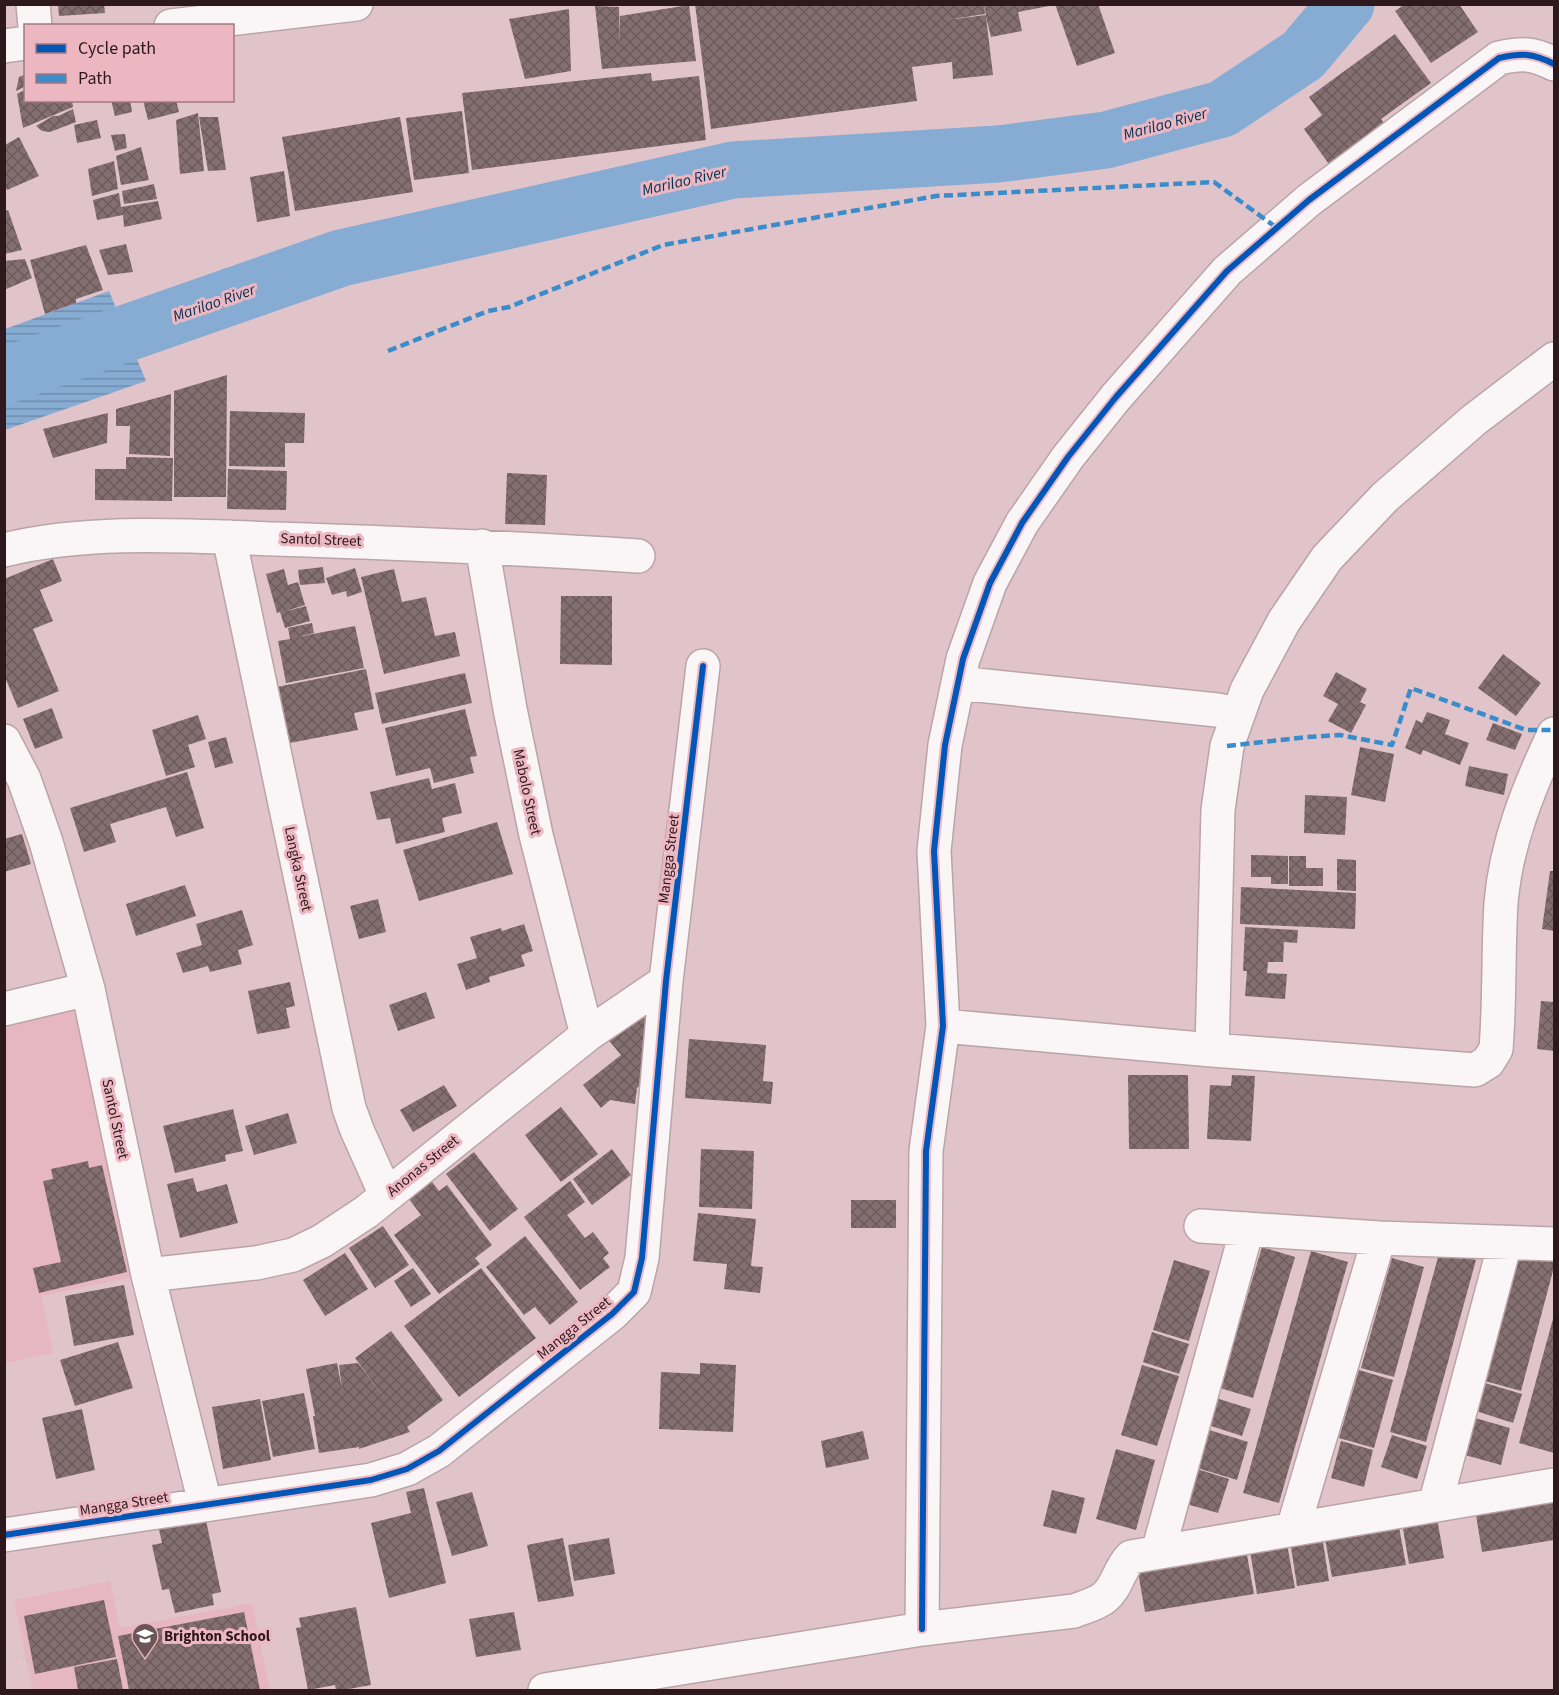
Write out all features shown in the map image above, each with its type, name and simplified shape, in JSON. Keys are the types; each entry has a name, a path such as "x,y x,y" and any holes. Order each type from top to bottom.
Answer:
{"street":[{"path":"33,4 35,24"},
{"path":"187,24 339,5"},
{"path":"4,46 24,43"},
{"path":"922,1629 926,1151 943,1026 934,851 945,745 963,660 990,583 1022,523 1082,440 1227,271 1309,200 1499,58 1518,54 1537,55 1554,64"},
{"path":"1212,1050 1218,810 1227,746 1247,690 1284,621 1328,558 1385,497 1474,420 1554,359"},
{"name":"Santol Street","path":"4,550 24,545 95,537 229,537 482,546 638,556"},
{"name":"Langka Street","path":"229,537 350,1108 357,1130 386,1195"},
{"name":"Mabolo Street","path":"482,546 510,709 536,835 587,1035"},
{"name":"Mangga Street","path":"4,1535 371,1480 407,1469 439,1451 612,1314 634,1292 642,1258 666,981 703,666"},
{"path":"958,683 1238,714"},
{"path":"943,1026 1475,1070 1488,1062 1496,1049 1502,902 1511,846 1530,787 1554,734"},
{"name":"Santol Street","path":"4,741 24,779 46,842 88,989 148,1275 206,1503"},
{"name":"Anonas Street","path":"148,1275 256,1263 293,1255 322,1242 348,1225 587,1035 666,981"},
{"path":"4,1009 88,989"},
{"path":"1201,1226 1379,1238 1554,1244"},
{"path":"1158,1552 1247,1229"},
{"path":"1293,1529 1379,1238"},
{"path":"1435,1505 1505,1244"},
{"path":"545,1690 922,1629 1074,1611 1106,1597 1113,1588 1124,1564 1131,1557 1554,1485"}],"path":[{"path":"4,1661 27,1655 34,1690"}],"shaded area":[{"path":"73,1004 137,1276 41,1296 53,1353 5,1363 5,1018"},
{"name":"Brighton School","path":"110,1581 120,1628 252,1603 270,1690 32,1690 14,1600"}],"water":[{"path":"109,291 146,381 5,430 5,329"}],"building":[{"path":"58,4 104,4 105,13 59,16"},
{"path":"695,4 984,4 1049,6 1018,12 1022,31 991,37 986,17 993,75 953,79 952,62 912,67 917,101 711,129","holes":["984,4 986,15 946,20 985,14"]},
{"path":"1055,4 1098,4 1115,53 1077,66"},
{"path":"1405,4 1459,4 1478,32 1431,63 1395,11"},
{"path":"689,5 696,61 602,69 595,6 619,7 620,44 620,16"},
{"path":"569,9 571,71 525,79 509,19"},
{"path":"1395,34 1431,83 1381,119 1389,130 1333,170 1304,129 1322,115 1309,97"},
{"path":"651,73 652,81 699,76 706,140 472,170 462,93"},
{"path":"24,75 24,87 16,91 19,77"},
{"path":"24,90 24,102 72,102 73,107 23,128 17,94"},
{"path":"112,102 130,102 132,112 115,116"},
{"path":"144,102 176,102 179,112 148,120"},
{"path":"73,109 76,122 50,132 42,131 36,126 53,116"},
{"path":"462,111 469,173 414,180 406,118"},
{"path":"198,113 204,171 180,174 176,120"},
{"path":"199,117 218,117 226,170 208,171"},
{"path":"400,117 413,192 295,211 282,137"},
{"path":"97,120 101,138 77,143 74,125"},
{"path":"125,134 127,148 115,151 111,135"},
{"path":"19,137 39,176 7,190 5,145"},
{"path":"141,147 149,180 121,185 116,156"},
{"path":"114,161 118,189 92,196 88,169"},
{"path":"284,171 290,216 257,222 250,177"},
{"path":"154,184 157,199 124,204 122,191"},
{"path":"119,193 121,207 158,201 162,219 124,227 123,215 97,220 93,200"},
{"path":"8,210 22,250 4,254 4,212"},
{"path":"126,244 133,272 108,275 99,250"},
{"path":"86,245 103,290 76,299 76,303 45,314 30,260"},
{"path":"25,259 32,278 4,290 4,261"},
{"path":"227,375 226,497 174,497 174,391"},
{"path":"171,394 170,456 129,454 130,426 116,426 116,409"},
{"path":"230,411 305,413 304,443 285,443 285,467 229,466"},
{"path":"108,413 107,443 53,458 43,429"},
{"path":"126,457 173,458 172,501 95,500 95,469 126,469"},
{"path":"228,469 287,471 286,510 227,509"},
{"path":"507,473 547,475 545,525 505,524"},
{"path":"53,559 62,581 40,590 53,621 33,629 59,691 18,708 4,675 4,579"},
{"path":"323,567 325,583 300,585 298,570"},
{"path":"355,568 362,592 347,597 346,591 332,595 326,578"},
{"path":"284,569 288,585 298,582 305,605 283,612 306,606 310,621 285,628 280,612 277,613 266,574"},
{"path":"394,569 402,602 426,597 435,636 455,632 460,656 384,674 361,577"},
{"path":"561,596 612,596 612,665 560,664"},
{"path":"312,623 314,633 297,637 355,626 364,668 286,683 278,641 290,639 288,628"},
{"path":"1503,654 1541,683 1516,716 1478,688"},
{"path":"366,669 374,709 354,713 358,730 279,745 267,689"},
{"path":"1336,672 1367,689 1360,702 1366,705 1351,733 1328,721 1338,704 1323,696"},
{"path":"465,673 472,703 382,724 375,693"},
{"path":"52,708 63,738 35,749 23,719"},
{"path":"465,709 477,756 470,757 474,773 434,783 430,768 396,776 385,728"},
{"path":"1427,712 1450,720 1445,734 1469,743 1460,765 1423,750 1421,755 1405,748 1416,720 1422,723"},
{"path":"198,715 206,739 188,745 195,767 166,776 152,730"},
{"path":"1493,723 1522,734 1515,750 1486,740"},
{"path":"226,737 233,763 215,768 208,742"},
{"path":"1360,747 1394,754 1385,802 1351,795"},
{"path":"1469,766 1508,774 1504,795 1465,786"},
{"path":"187,772 204,828 176,837 166,807 110,824 116,842 84,852 70,808"},
{"path":"429,778 432,789 455,783 462,813 442,818 445,832 396,844 390,818 377,820 370,792"},
{"path":"1305,795 1347,797 1345,835 1304,833"},
{"path":"497,822 513,874 419,901 403,850"},
{"path":"22,834 31,864 4,872 4,839"},
{"path":"1251,855 1288,856 1288,884 1271,884 1271,877 1251,877"},
{"path":"1289,856 1306,856 1306,868 1323,868 1323,886 1289,886"},
{"path":"1337,859 1356,860 1356,891 1337,890"},
{"path":"1550,871 1554,871 1554,931 1542,929"},
{"path":"185,885 196,916 136,936 126,904"},
{"path":"1241,887 1356,893 1355,929 1240,924"},
{"path":"378,899 386,932 359,939 350,906"},
{"path":"242,910 253,945 238,950 242,964 210,972 208,966 183,973 176,953 202,945 196,924"},
{"path":"524,924 533,951 521,955 525,966 489,977 490,982 466,990 457,964 477,958 470,937"},
{"path":"1245,927 1298,930 1297,943 1284,942 1283,962 1268,962 1267,973 1287,974 1285,999 1245,996 1247,971 1243,971"},
{"path":"290,982 295,1006 286,1008 290,1028 257,1034 248,991"},
{"path":"426,992 435,1018 398,1031 389,1005"},
{"path":"1541,1001 1554,1002 1554,1051 1537,1049"},
{"path":"644,1009 652,1019 643,1083 637,1088 635,1104 610,1100 601,1108 583,1085 621,1055 606,1037"},
{"path":"689,1039 766,1045 763,1081 773,1082 771,1104 685,1098"},
{"path":"1128,1075 1188,1075 1189,1149 1129,1149"},
{"path":"1232,1075 1255,1076 1251,1141 1207,1139 1210,1085 1231,1086"},
{"path":"444,1085 457,1106 413,1132 400,1110"},
{"path":"561,1107 598,1154 561,1182 525,1135"},
{"path":"233,1109 243,1151 225,1155 226,1161 175,1173 163,1126"},
{"path":"288,1113 297,1143 254,1155 245,1126"},
{"path":"612,1149 631,1175 592,1205 573,1179"},
{"path":"701,1149 754,1151 752,1209 699,1207"},
{"path":"474,1152 518,1209 490,1231 446,1174"},
{"path":"88,1161 89,1168 102,1165 127,1272 39,1293 33,1268 61,1262 43,1181 53,1179 51,1169"},
{"path":"193,1178 197,1192 227,1184 238,1223 180,1238 167,1184"},
{"path":"429,1178 439,1191 447,1185 492,1245 475,1258 480,1264 439,1294 394,1235 421,1215 406,1195"},
{"path":"570,1181 585,1202 567,1215 585,1238 593,1232 609,1253 603,1258 610,1267 580,1290 524,1217"},
{"path":"851,1200 896,1200 896,1228 851,1228"},
{"path":"698,1213 756,1219 751,1266 763,1267 760,1293 724,1289 727,1264 693,1261"},
{"path":"383,1226 409,1265 375,1288 349,1248"},
{"path":"525,1236 578,1302 550,1325 535,1307 524,1315 486,1267"},
{"path":"1262,1247 1295,1257 1253,1398 1220,1388"},
{"path":"1440,1250 1476,1260 1426,1442 1390,1432"},
{"path":"1521,1250 1554,1259 1554,1267 1521,1391 1485,1381"},
{"path":"1311,1251 1348,1262 1279,1503 1243,1493"},
{"path":"345,1253 368,1289 325,1316 303,1280"},
{"path":"1392,1258 1424,1267 1394,1377 1361,1368"},
{"path":"1174,1260 1210,1271 1189,1341 1153,1330"},
{"path":"413,1268 431,1294 411,1307 394,1281"},
{"path":"481,1268 536,1338 459,1397 404,1326"},
{"path":"124,1285 134,1335 74,1346 65,1296"},
{"path":"1554,1315 1554,1453 1519,1443"},
{"path":"391,1331 443,1400 407,1427 410,1432 359,1449 359,1447 319,1453 313,1416 315,1416 306,1369 337,1363 342,1389 339,1365 358,1363 386,1400 355,1358"},
{"path":"1152,1332 1189,1344 1179,1374 1143,1362"},
{"path":"118,1342 133,1388 75,1406 60,1360"},
{"path":"700,1363 736,1365 733,1432 659,1429 661,1372 700,1374"},
{"path":"1142,1365 1179,1376 1157,1446 1121,1435"},
{"path":"1359,1370 1393,1380 1374,1448 1339,1438"},
{"path":"1485,1383 1522,1394 1513,1423 1476,1411"},
{"path":"304,1393 315,1449 273,1457 262,1401"},
{"path":"1216,1398 1251,1409 1242,1436 1208,1425"},
{"path":"260,1399 271,1460 223,1469 212,1407"},
{"path":"82,1409 95,1470 56,1479 42,1418"},
{"path":"1475,1418 1510,1428 1501,1465 1465,1455"},
{"path":"1206,1429 1248,1442 1237,1480 1194,1467"},
{"path":"863,1431 869,1459 826,1468 821,1441"},
{"path":"1392,1435 1427,1446 1417,1479 1381,1467"},
{"path":"1341,1441 1373,1450 1364,1487 1331,1478"},
{"path":"1116,1449 1155,1460 1136,1530 1096,1519"},
{"path":"1194,1468 1229,1479 1218,1513 1183,1503"},
{"path":"424,1488 446,1583 389,1598 371,1523 411,1513 406,1492"},
{"path":"1052,1490 1085,1498 1076,1534 1043,1526"},
{"path":"472,1492 488,1546 452,1556 436,1502"},
{"path":"1554,1495 1554,1540 1482,1552 1475,1509"},
{"path":"203,1506 221,1592 212,1594 214,1605 175,1613 169,1589 162,1590 152,1545 162,1543 156,1516"},
{"path":"1437,1518 1444,1558 1409,1564 1402,1523"},
{"path":"1399,1527 1406,1565 1332,1577 1325,1539"},
{"path":"563,1538 574,1596 538,1602 527,1545"},
{"path":"609,1538 615,1574 574,1581 568,1545"},
{"path":"1323,1542 1329,1581 1297,1586 1291,1547"},
{"path":"1287,1544 1295,1588 1257,1594 1250,1551"},
{"path":"1247,1555 1254,1594 1145,1612 1138,1572"},
{"path":"104,1600 116,1657 35,1674 24,1616"},
{"path":"356,1607 371,1685 336,1690 335,1685 308,1690 296,1628 301,1627 299,1618"},
{"path":"244,1612 260,1690 129,1690 118,1636"},
{"path":"514,1612 521,1650 476,1657 469,1619"},
{"path":"117,1659 123,1690 78,1690 74,1667"}],"waterway":[{"name":"Marilao River","path":"4,376 341,258 733,170 998,154 1106,140 1222,109 1303,55 1346,4"}],"marked path":[{"path":"388,351 488,311 509,307 663,245 936,196 1214,182 1277,228"},
{"path":"1227,746 1340,735 1392,745 1411,688 1526,730 1554,730"}],"cycle path":[{"path":"922,1629 926,1151 943,1026 934,851 945,745 963,659 990,583 1022,523 1068,457 1116,397 1227,271 1309,200 1499,58 1527,55 1554,64"},
{"path":"4,1535 371,1480 407,1469 439,1451 612,1314 634,1292 642,1258 666,981 703,666"}],"place":[{"name":"Brighton School","path":"145,1659"}]}
